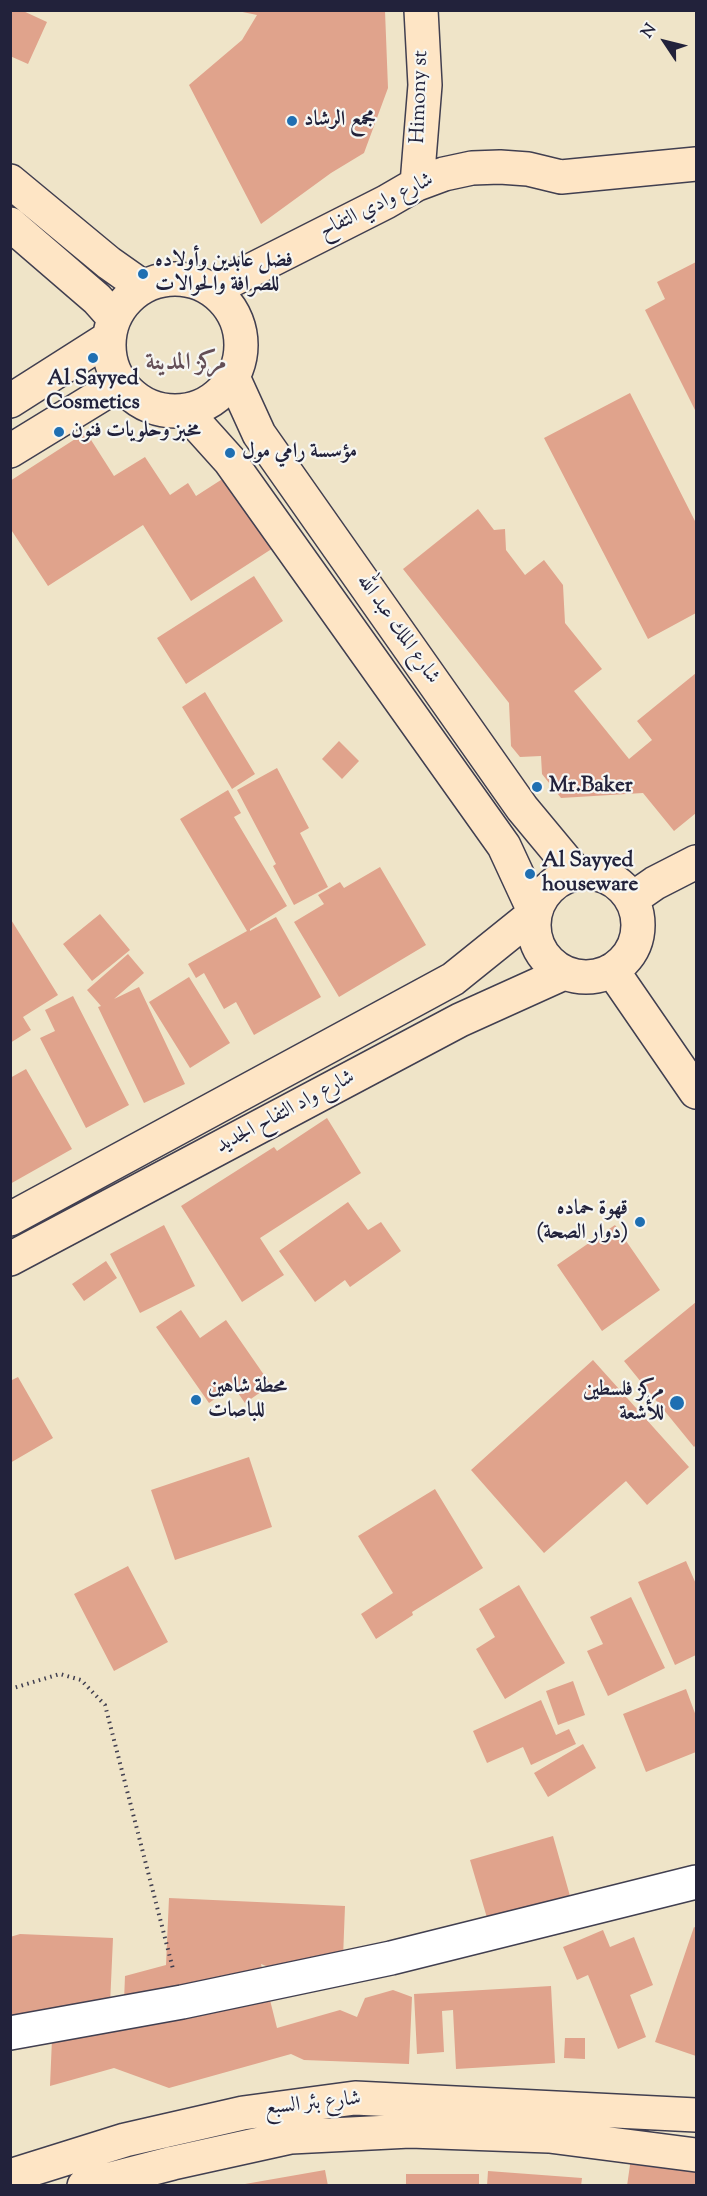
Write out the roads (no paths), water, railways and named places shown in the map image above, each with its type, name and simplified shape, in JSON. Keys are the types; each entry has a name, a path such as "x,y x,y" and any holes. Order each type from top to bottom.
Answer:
{"street":[{"name":"Himony st","path":"417,184 425,85 421,10"},
{"name":"شارع وادي التفاح","path":"212,290 417,184 444,174 472,168 500,166 528,169 561,177 696,164"},
{"path":"10,181 109,263 143,287"},
{"path":"10,224 98,299 111,328 110,357 116,376 128,393 145,404 164,411 185,411 204,404 220,393 233,377 240,359 241,339 236,320 226,303 212,290 196,282 178,278 160,280 143,287 126,300 111,328 10,401"},
{"name":"شارع الملك عبد الله","path":"233,377 259,434 522,808 576,873"},
{"path":"10,451 121,383"},
{"path":"185,411 230,461 504,846 535,913"},
{"path":"632,899 655,883 696,862"},
{"path":"576,873 606,875 621,885 632,899 638,915 638,931 634,947 625,960 612,970 597,976 580,977 564,973 550,963 540,949 534,932 535,913 542,897 554,883 576,873"},
{"name":"شارع واد التفاح الجديد","path":"10,1219 453,979 535,913"},
{"path":"612,970 696,1092"},
{"name":"شارع واد التفاح الجديد","path":"10,1259 460,1020 564,973"},
{"path":"10,2033 182,2001 391,1958 696,1882"},
{"name":"شارع بئر السبع","path":"10,2176 146,2135 243,2113 355,2098 696,2115"},
{"name":"شارع بئر السبع","path":"84,2186 172,2163 291,2138 410,2131 549,2136 696,2155"}],"place":[{"name":"مجمع الرشاد","path":"292,121"},
{"name":"فضل عابدين وأولاده للصرافة والحوالات","path":"143,274"},
{"name":"Al Sayyed Cosmetics","path":"93,358"},
{"name":"مخبز وحلويات فنون","path":"59,432"},
{"name":"مؤسسة رامي مول","path":"230,453"},
{"name":"Mr.Baker","path":"537,787"},
{"name":"Al Sayyed houseware","path":"530,874"},
{"name":"قهوة حماده (دوار الصحة)","path":"640,1222"},
{"name":"محطة شاهين للباصات","path":"196,1400"},
{"name":"مركز فلسطين للأشعة","path":"677,1403"}],"district":[{"name":"مركز المدينة","path":"186,365"}]}
